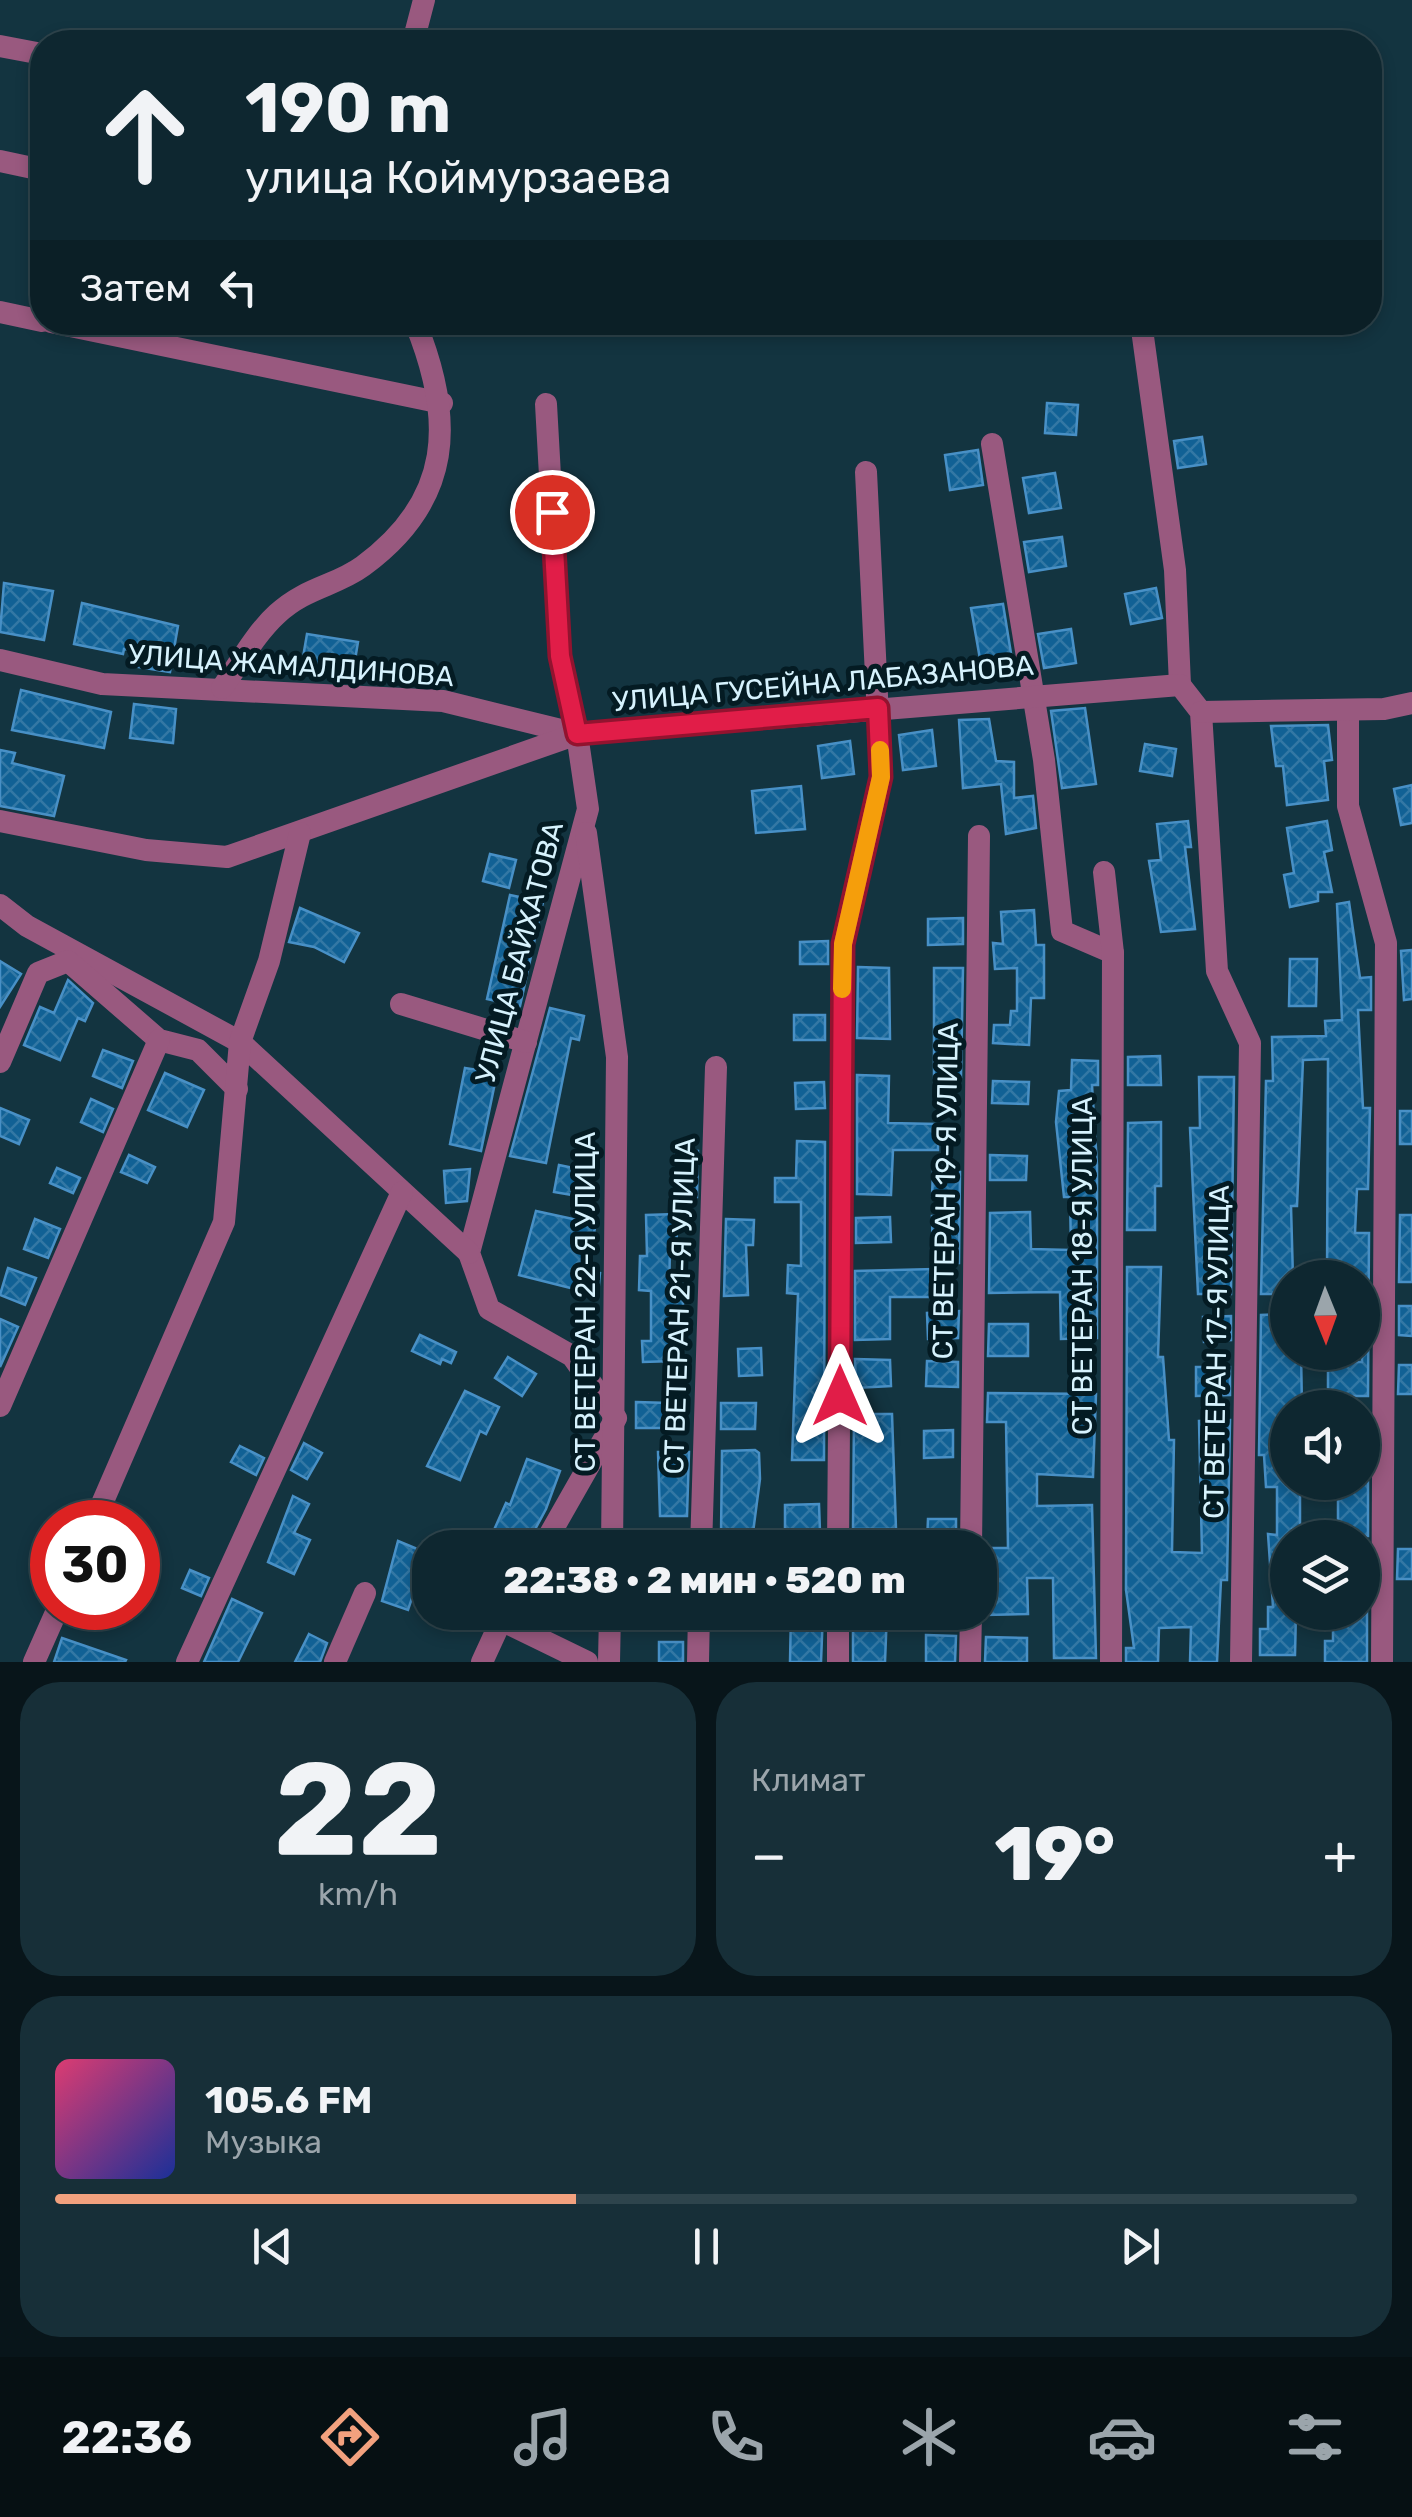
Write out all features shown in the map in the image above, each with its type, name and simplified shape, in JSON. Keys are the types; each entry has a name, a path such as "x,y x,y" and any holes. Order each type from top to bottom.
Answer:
{"street":[{"path":"414,30 418,1"},
{"path":"0,46 30,52"},
{"path":"0,162 30,168"},
{"path":"0,312 30,318"},
{"path":"114,335 442,403"},
{"path":"222,688 274,616 309,589 360,568 408,528 438,472 442,403 419,335"},
{"path":"1142,335 1175,570 1180,685 1201,712 1348,710 1412,702"},
{"name":"УЛИЦА БАЙХАТОВА","path":"469,1253 588,810 560,656 546,404"},
{"path":"992,444 1033,694 1062,931 1113,953"},
{"path":"838,1530 843,944 881,777 866,472"},
{"name":"УЛИЦА ЖАМАЛДИНОВА","path":"0,660 102,684 443,701 577,734"},
{"name":"УЛИЦА ГУСЕЙНА ЛАБАЗАНОВА","path":"577,734 1180,685"},
{"path":"1348,710 1348,806 1386,942 1382,1662"},
{"name":"СТ ВЕТЕРАН 17-Я УЛИЦА","path":"1201,712 1217,971 1250,1043 1241,1662"},
{"path":"0,820 146,850 227,858 577,734"},
{"name":"СТ ВЕТЕРАН 22-Я УЛИЦА","path":"584,823 617,1058 613,1530"},
{"path":"104,1500 224,1222 240,1042 269,961 300,833"},
{"name":"СТ ВЕТЕРАН 19-Я УЛИЦА","path":"971,1530 979,836"},
{"name":"СТ ВЕТЕРАН 18-Я УЛИЦА","path":"1104,872 1113,953 1112,1662"},
{"path":"0,904 68,961 156,1047 198,1050 236,1089"},
{"path":"27,926 240,1042 469,1253 489,1309 572,1356 616,1418 552,1530"},
{"path":"0,1062 38,973 68,961"},
{"path":"401,1004 526,1042"},
{"path":"0,1406 156,1047"},
{"name":"СТ ВЕТЕРАН 21-Я УЛИЦА","path":"702,1530 716,1067"},
{"path":"187,1662 402,1192"},
{"path":"335,1662 365,1594"},
{"path":"34,1662 48,1630"},
{"path":"482,1662 497,1630"},
{"path":"528,1630 586,1662"},
{"path":"609,1662 610,1630"},
{"path":"698,1662 699,1630"},
{"path":"838,1630 838,1662"},
{"path":"970,1630 970,1662"}],"building":[{"path":"1047,403 1078,405 1076,435 1045,433"},
{"path":"1202,437 1206,464 1178,468 1174,441"},
{"path":"978,450 983,485 950,490 945,455"},
{"path":"1055,473 1061,508 1029,513 1023,478"},
{"path":"1062,537 1066,566 1029,572 1024,542"},
{"path":"4,583 53,591 44,640 0,632"},
{"path":"1156,588 1162,618 1131,624 1125,594"},
{"path":"82,603 178,626 170,672 138,667 139,652 124,649 123,654 74,644"},
{"path":"1003,604 1014,672 983,676 971,608"},
{"path":"1071,629 1076,663 1044,668 1038,634"},
{"path":"307,634 358,642 352,678 301,669"},
{"path":"21,690 111,712 104,748 12,730"},
{"path":"134,704 176,709 173,743 130,738"},
{"path":"1085,708 1096,784 1062,788 1051,711"},
{"path":"989,719 996,761 1014,762 1014,798 1033,796 1036,828 1006,834 1001,784 963,788 959,720"},
{"path":"1328,725 1332,760 1324,761 1328,800 1287,805 1283,766 1276,766 1271,726"},
{"path":"932,730 936,766 903,770 899,735"},
{"path":"850,741 854,774 822,778 818,746"},
{"path":"1145,744 1176,749 1172,776 1140,771"},
{"path":"0,750 15,753 12,763 64,776 54,816 0,806"},
{"path":"1412,785 1412,823 1401,825 1394,789"},
{"path":"801,786 805,829 756,833 752,791"},
{"path":"1188,821 1191,847 1185,847 1195,929 1161,932 1149,861 1161,860 1157,824"},
{"path":"1327,821 1332,850 1324,852 1332,892 1318,892 1318,901 1290,907 1284,875 1294,873 1287,828"},
{"path":"490,854 516,860 509,888 483,881"},
{"path":"510,895 543,902 520,1006 487,999"},
{"path":"1349,902 1360,978 1371,977 1371,1010 1358,1010 1363,1108 1370,1108 1368,1189 1357,1189 1355,1233 1369,1233 1369,1260 1327,1260 1328,1059 1303,1060 1297,1206 1291,1206 1292,1260 1270,1260 1270,1294 1261,1294 1266,1081 1273,1081 1272,1037 1326,1036 1325,1021 1342,1020 1337,904"},
{"path":"300,908 359,933 344,962 314,947 289,942"},
{"path":"1034,910 1036,945 1044,945 1044,998 1031,998 1029,1045 993,1043 994,1025 1010,1025 1011,1011 1017,1011 1017,968 995,969 993,943 1003,944 1001,912"},
{"path":"963,918 963,944 928,945 928,919"},
{"path":"828,941 828,964 800,964 800,942"},
{"path":"1412,950 1412,999 1404,1000 1401,951"},
{"path":"1290,959 1317,959 1316,1006 1289,1006"},
{"path":"0,961 21,974 0,1007"},
{"path":"858,967 889,968 890,1039 857,1038"},
{"path":"934,968 963,968 961,1077 934,1078"},
{"path":"68,980 93,1003 85,1021 78,1018 60,1060 24,1045 40,1007 54,1013"},
{"path":"550,1008 584,1016 579,1040 571,1038 546,1163 510,1156"},
{"path":"794,1015 825,1015 825,1040 794,1040"},
{"path":"103,1050 133,1061 122,1088 93,1076"},
{"path":"1160,1056 1161,1085 1128,1085 1128,1057"},
{"path":"1072,1060 1098,1061 1098,1085 1092,1085 1097,1165 1097,1338 1061,1339 1060,1292 989,1293 990,1213 1030,1212 1031,1249 1071,1250 1070,1197 1064,1197 1056,1122 1059,1091 1071,1090"},
{"path":"465,1068 497,1073 481,1151 450,1144"},
{"path":"165,1073 204,1090 187,1127 148,1110"},
{"path":"857,1075 889,1076 888,1123 938,1124 938,1150 893,1150 891,1195 857,1194"},
{"path":"1199,1077 1234,1077 1231,1294 1198,1294 1190,1128 1200,1128"},
{"path":"993,1081 1029,1082 1028,1104 992,1103"},
{"path":"824,1082 825,1108 796,1109 795,1083"},
{"path":"91,1099 113,1109 103,1132 81,1122"},
{"path":"0,1108 29,1120 19,1144 0,1136"},
{"path":"1400,1111 1412,1111 1412,1144 1400,1144"},
{"path":"1161,1122 1161,1186 1155,1186 1155,1230 1127,1230 1128,1123"},
{"path":"797,1141 825,1142 824,1460 792,1460 798,1294 787,1293 788,1265 801,1266 801,1202 775,1202 775,1178 796,1178"},
{"path":"676,1150 698,1151 697,1197 675,1197"},
{"path":"129,1155 155,1167 147,1183 121,1172"},
{"path":"990,1155 1027,1156 1026,1180 990,1180"},
{"path":"559,1165 588,1171 584,1197 554,1192"},
{"path":"57,1168 80,1178 73,1193 50,1183"},
{"path":"470,1169 467,1201 446,1203 444,1171"},
{"path":"933,1171 960,1172 959,1263 933,1264 932,1216 943,1216 944,1197 932,1196"},
{"path":"536,1211 596,1224 585,1270 600,1273 598,1295 519,1275"},
{"path":"676,1214 677,1245 670,1246 669,1296 683,1296 683,1332 673,1332 674,1361 643,1362 642,1341 651,1341 651,1291 639,1290 640,1256 647,1256 646,1215"},
{"path":"1400,1215 1412,1215 1412,1282 1399,1282"},
{"path":"890,1217 891,1242 856,1243 856,1218"},
{"path":"35,1219 60,1229 48,1258 24,1249"},
{"path":"726,1219 754,1220 753,1245 746,1245 748,1295 724,1296"},
{"path":"1127,1267 1161,1267 1158,1357 1163,1357 1169,1440 1174,1440 1172,1552 1202,1553 1199,1421 1230,1420 1227,1580 1221,1580 1217,1662 1190,1662 1191,1627 1159,1628 1158,1662 1126,1662 1126,1648 1134,1648 1126,1590"},
{"path":"8,1268 36,1278 25,1305 0,1295"},
{"path":"934,1269 934,1297 890,1297 890,1339 855,1340 855,1271"},
{"path":"1399,1306 1412,1306 1412,1336 1399,1335"},
{"path":"959,1311 958,1338 928,1339 927,1313"},
{"path":"1261,1315 1270,1315 1270,1370 1301,1370 1302,1390 1270,1390 1270,1487 1266,1487 1264,1455 1259,1455"},
{"path":"1231,1316 1231,1340 1204,1342 1203,1317"},
{"path":"0,1319 18,1327 0,1367"},
{"path":"989,1324 1028,1324 1028,1356 988,1356"},
{"path":"420,1335 456,1352 451,1363 442,1359 440,1364 412,1351"},
{"path":"761,1348 762,1375 739,1376 738,1349"},
{"path":"508,1357 536,1374 522,1396 495,1378"},
{"path":"855,1359 890,1360 891,1386 856,1388"},
{"path":"927,1361 958,1362 958,1387 926,1386"},
{"path":"1399,1365 1412,1365 1412,1394 1398,1394"},
{"path":"1196,1367 1230,1367 1230,1395 1196,1396"},
{"path":"1328,1370 1368,1370 1368,1390 1328,1390"},
{"path":"465,1391 499,1407 486,1434 480,1431 460,1480 427,1466"},
{"path":"988,1393 1096,1394 1093,1477 1037,1474 1037,1506 1092,1505 1096,1658 1054,1658 1053,1578 1027,1578 1028,1614 997,1615 997,1548 1008,1548 1006,1422 987,1422"},
{"path":"636,1402 669,1403 668,1428 636,1428"},
{"path":"721,1403 756,1403 755,1429 721,1429"},
{"path":"854,1414 892,1414 896,1529 853,1529"},
{"path":"953,1430 953,1457 924,1458 924,1431"},
{"path":"304,1443 322,1453 307,1479 291,1470"},
{"path":"240,1446 264,1458 256,1475 231,1462"},
{"path":"722,1451 759,1453 753,1530 721,1530"},
{"path":"658,1452 689,1452 687,1516 660,1516"},
{"path":"527,1459 560,1471 535,1530 494,1530 506,1503 510,1505"},
{"path":"293,1496 309,1504 294,1533 310,1540 294,1574 268,1562"},
{"path":"1277,1500 1300,1500 1300,1520 1277,1520"},
{"path":"1338,1500 1368,1500 1368,1520 1338,1520"},
{"path":"819,1504 820,1530 785,1530 785,1505"},
{"path":"928,1519 956,1519 956,1530 928,1530"},
{"path":"398,1541 412,1547 412,1598 408,1610 382,1601"},
{"path":"1398,1549 1412,1549 1412,1579 1397,1579"},
{"path":"190,1570 209,1578 201,1596 182,1588"},
{"path":"232,1599 262,1613 238,1662 204,1662"},
{"path":"1268,1607 1270,1630 1296,1630 1295,1655 1260,1655 1260,1629 1268,1629"},
{"path":"791,1630 822,1630 821,1662 790,1662"},
{"path":"853,1630 886,1630 885,1662 853,1662"},
{"path":"1333,1630 1367,1630 1367,1662 1325,1662 1325,1641 1333,1641"},
{"path":"309,1634 327,1643 320,1662 295,1662"},
{"path":"926,1635 956,1636 955,1662 926,1662"},
{"path":"986,1637 1027,1638 1027,1662 985,1662"},
{"path":"62,1638 126,1660 54,1662"},
{"path":"659,1642 683,1642 683,1662 659,1662"}],"slow traffic":[{"path":"842,989 843,944 881,777 880,750"}],"route":[{"path":"552,512 560,656 577,734 878,708 881,777 843,944 840,1396"}]}
